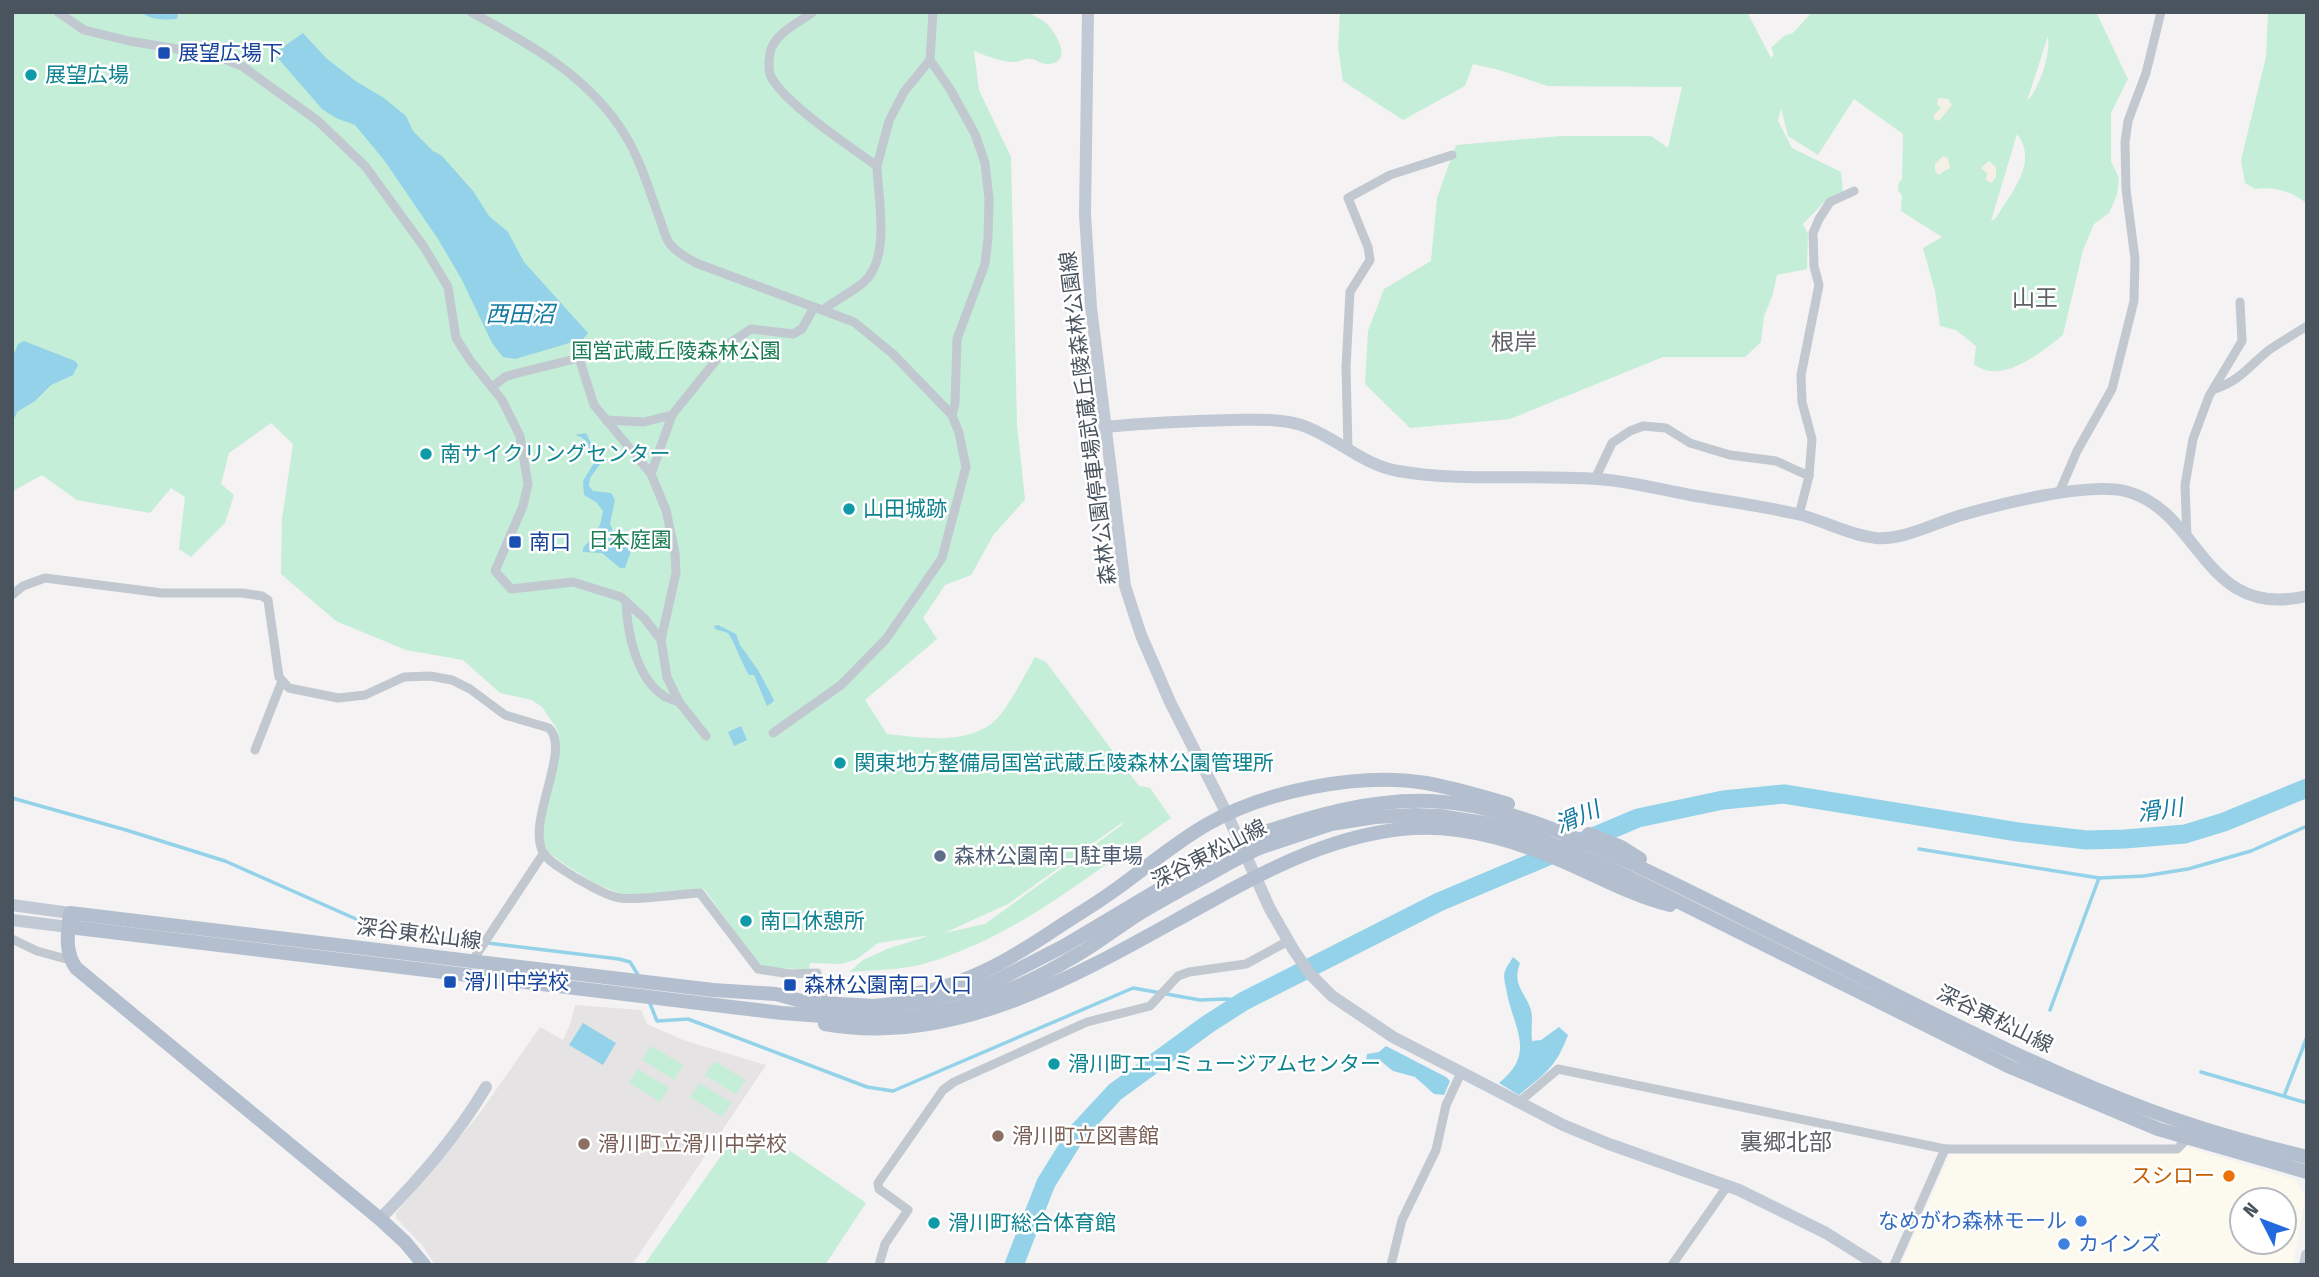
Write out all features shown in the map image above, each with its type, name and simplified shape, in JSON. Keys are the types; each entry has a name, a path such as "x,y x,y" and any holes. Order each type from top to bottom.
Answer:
{"main road":[{"name":"深谷東松山線","path":"70,920 776,994 823,998 909,994 944,986 984,972 1021,952 1118,888 1184,840 1227,814 1267,799 1330,784 1362,781 1423,783 1467,792 1545,816 1621,847 1679,886"},
{"name":"深谷東松山線","path":"776,994 805,1002 874,1006 930,1000 982,986 1064,946 1228,856 1311,816 1354,805 1432,801 1489,809 1522,817 1567,834 2071,1078 2149,1110 2307,1157"},
{"name":"深谷東松山線","path":"1256,842 1375,817 1451,817 1497,824 1602,865 2008,1066 2187,1139 2307,1172"},
{"name":"深谷東松山線","path":"782,1013 845,1028 906,1027 969,1015 1050,986 1254,876 1297,858 1375,833 1415,828 1501,838 1534,849 1660,903 1701,913"},
{"name":"深谷東松山線","path":"70,920 464,974 782,1013 860,1018 899,1017 976,1002 1004,992 1072,958 1228,856"},
{"path":"70,920 70,960 83,975 380,1219 405,1242 424,1265"}],"street":[{"path":"58,12 84,30 129,41 214,55 242,66 318,121 365,166 424,247 447,287 456,338 502,400 520,436 528,484 523,506 495,571 511,589 573,582 621,597 645,619 661,640"},
{"path":"471,12 559,63 605,108 625,133 637,157 669,243 682,255 696,263 853,322 892,354 952,415 959,433 965,467 942,558 886,639 862,666 824,699 773,733"},
{"path":"813,12 781,35 771,48 769,72 779,89 810,116 877,166"},
{"path":"651,474 671,415 730,343 751,329 793,334 802,329 819,308 864,282 876,267 881,238 877,166 889,121 904,92 930,60 933,12"},
{"name":"森林公園停車場武蔵丘陵森林公園線","path":"1088,12 1085,215 1091,307 1125,586 1141,635 1170,702 1291,946 1326,990 1365,1020 1393,1037 1518,1103 1609,1144 1728,1185 1816,1228 1877,1265"},
{"path":"2059,493 2077,452 2112,389 2134,301 2135,259 2126,189 2125,142 2128,121 2146,73 2161,12"},
{"path":"930,60 975,134 985,163 989,198 985,264 957,339 955,404 952,415"},
{"path":"1348,449 1346,367 1350,292 1370,260 1368,247 1348,198 1390,175 1452,155"},
{"path":"1799,514 1809,476 1812,439 1802,402 1801,375 1819,285 1813,258 1813,233 1830,202 1854,191"},
{"path":"2188,540 2185,485 2189,462 2199,420 2209,396 2242,341 2240,302"},
{"path":"2214,389 2248,371 2267,352 2307,326"},
{"path":"492,387 505,377 579,358 594,405 651,474 666,510 675,553 676,573 661,640 667,677 679,702 706,736"},
{"path":"606,420 644,422 671,415"},
{"path":"1104,427 1166,422 1297,423 1316,430 1368,461 1394,471 1595,480 1799,514 1861,536 1880,538 1925,529 1961,515 2059,493 2108,489 2135,494 2161,510 2222,578 2245,592 2278,600 2307,596"},
{"path":"1595,480 1612,443 1643,426 1666,428 1690,443 1730,455 1776,461 1809,476"},
{"path":"12,595 23,586 45,578 162,593 242,593 262,596 268,600 279,677 289,688 338,698 365,695 404,677 430,676 452,680 470,689 505,715 549,728 554,733 555,742 552,777 542,808 538,839 543,853 584,882 621,898 700,893 758,969 790,974 817,973 823,998"},
{"path":"626,601 626,623 646,676 663,696 679,702"},
{"path":"255,750 282,681"},
{"path":"464,974 543,853"},
{"path":"12,905 70,920"},
{"path":"12,920 70,920"},
{"path":"12,939 37,951 70,960"},
{"path":"879,1265 885,1244 908,1210 879,1189 878,1183 943,1090 954,1082 1087,1022 1150,1006 1178,976 1246,964 1291,946"},
{"path":"1518,1103 1558,1069 1945,1149 2177,1149 2187,1139"},
{"path":"1391,1265 1402,1220 1436,1150 1446,1105 1461,1073"},
{"path":"380,1219 457,1132 486,1087"},
{"path":"1894,1265 1945,1149"},
{"path":"1672,1265 1728,1185"},
{"path":"2305,1265 2307,1255"}],"shaded area":[{"name":"滑川町立滑川中学校","path":"575,1005 641,1010 647,1024 683,1040 766,1065 632,1265 435,1265 423,1246 396,1218 396,1213 480,1113 540,1027 563,1040"},
{"name":"なめがわ森林モール","path":"2186,1147 2296,1180 2305,1197 2298,1237 2298,1186 2228,1186 2228,1256 2295,1256 2293,1265 1901,1265 1950,1154 2179,1153"}],"green space":[{"name":"国営武蔵丘陵森林公園","path":"12,12 1029,12 1047,24 1059,41 1062,54 1055,63 1045,64 1030,59 1006,61 974,51 979,90 1011,157 1017,425 1025,500 994,534 971,575 945,585 923,618 937,639 865,700 887,734 932,738 963,736 977,732 1001,714 1035,657 1046,662 1139,786 1150,788 1171,818 1053,902 990,938 957,952 914,966 849,972 863,960 887,949 931,935 878,943 857,959 842,964 810,963 809,970 764,967 757,962 704,889 626,896 596,884 548,852 542,837 544,817 556,773 559,738 557,729 542,707 532,700 500,693 463,660 406,650 336,621 281,574 282,519 293,444 271,423 229,453 221,484 234,495 225,523 191,557 179,549 185,497 171,488 150,513 77,500 42,475 13,491","holes":["1123,822 985,924 944,933 1008,904"]},
{"path":"1340,12 1747,12 1771,58 1774,54 1771,48 1784,36 1793,33 1812,12 2096,12 2128,79 2111,113 2111,161 2119,178 2117,195 2109,213 2094,224 2083,250 2063,335 2020,364 1996,371 1984,370 1974,364 1976,346 1956,330 1940,326 1935,291 1923,248 1942,237 1901,211 1902,195 1898,191 1902,179 1903,134 1854,99 1818,155 1788,136 1781,108 1778,121 1792,148 1841,172 1843,193 1824,202 1803,224 1808,234 1807,269 1777,275 1764,316 1761,342 1745,357 1663,357 1510,419 1410,428 1365,384 1368,331 1384,289 1431,261 1437,198 1456,145 1562,136 1651,136 1668,148 1682,87 1548,86 1473,64 1465,86 1403,120 1343,81 1338,47","holes":["2048,36 2048,52 2043,70 2027,101","2017,134 2023,145 2024,166 2015,188 1996,218 1991,221"]},
{"path":"2268,12 2307,12 2307,204 2283,191 2255,189 2245,183 2241,160 2266,57"},
{"path":"651,1046 683,1065 674,1080 642,1060"},
{"path":"714,1061 745,1080 736,1095 705,1075"},
{"path":"638,1069 669,1088 660,1102 629,1083"},
{"path":"700,1083 731,1103 722,1117 690,1097"},
{"path":"746,1138 786,1148 866,1203 825,1265 644,1265 733,1139"}],"sand":[{"path":"1938,98 1948,99 1952,105 1939,121 1934,119 1934,115 1941,108 1937,104"},
{"path":"1943,156 1948,158 1950,168 1938,175 1935,164"},
{"path":"1989,161 1996,167 1996,177 1991,183 1986,180 1987,173 1981,168"}],"water":[{"path":"141,12 178,12 177,19 168,19 153,18"},
{"name":"西田沼","path":"303,33 326,58 406,116 413,131 442,156 473,191 489,216 508,232 524,262 588,333 583,339 515,359 503,357 492,343 462,280 438,239 384,160 355,125 322,109 277,57 276,52"},
{"path":"24,341 75,361 78,365 73,375 51,385 35,401 17,412 12,424 12,358 18,344"},
{"path":"586,433 601,463 590,478 589,486 593,491 611,493 615,500 610,523 614,535 626,540 631,551 625,568 620,568 602,553 583,552 583,548 599,527 603,511 596,502 584,495 583,481 594,463 584,439 575,435"},
{"path":"718,625 736,634 740,645 758,670 774,701 767,706 754,675 749,675 728,633 715,629 714,626"},
{"path":"741,726 747,740 734,746 728,732"},
{"path":"1513,957 1520,963 1519,986 1531,1010 1532,1041 1541,1040 1559,1027 1568,1035 1554,1063 1519,1095 1499,1083 1511,1072 1520,1050 1504,977"},
{"path":"583,1023 616,1043 603,1065 569,1045"},
{"path":"1386,1046 1446,1077 1450,1081 1444,1095 1434,1094 1415,1077 1393,1071 1382,1062 1366,1060 1367,1054 1379,1052"}],"waterway":[{"name":"滑川","path":"1014,1265 1046,1183 1077,1133 1115,1092 1208,1024 1244,1001 1439,902 1638,818 1723,800 1784,794 2018,832 2086,840 2125,839 2185,834 2224,822 2307,788"},
{"path":"12,798 225,861 381,930 619,959 630,962 640,978"},
{"path":"1919,849 2099,878 2144,876 2188,869 2251,851 2307,826"},
{"path":"2050,1010 2099,878"},
{"path":"649,1001 657,1021 688,1019 867,1087 893,1091 1133,988 1200,1000 1244,1001"},
{"path":"2284,1096 2307,1037"},
{"path":"2201,1072 2307,1103"}],"place":[{"name":"展望広場下","path":"164,53"},
{"name":"展望広場","path":"31,75"},
{"name":"南サイクリングセンター","path":"426,454"},
{"name":"山田城跡","path":"849,509"},
{"name":"南口","path":"515,542"},
{"name":"関東地方整備局国営武蔵丘陵森林公園管理所","path":"840,763"},
{"name":"森林公園南口駐車場","path":"940,856"},
{"name":"南口休憩所","path":"746,921"},
{"name":"滑川中学校","path":"450,982"},
{"name":"森林公園南口入口","path":"790,985"},
{"name":"滑川町エコミュージアムセンター","path":"1054,1064"},
{"name":"滑川町立図書館","path":"998,1136"},
{"name":"滑川町立滑川中学校","path":"584,1144"},
{"name":"スシロー","path":"2229,1176"},
{"name":"なめがわ森林モール","path":"2081,1221"},
{"name":"滑川町総合体育館","path":"934,1223"},
{"name":"カインズ","path":"2064,1244"}],"district":[{"name":"山王","path":"2035,298"},
{"name":"根岸","path":"1514,342"},
{"name":"裏郷北部","path":"1786,1142"}],"park label":[{"name":"日本庭園","path":"630,540"}]}
